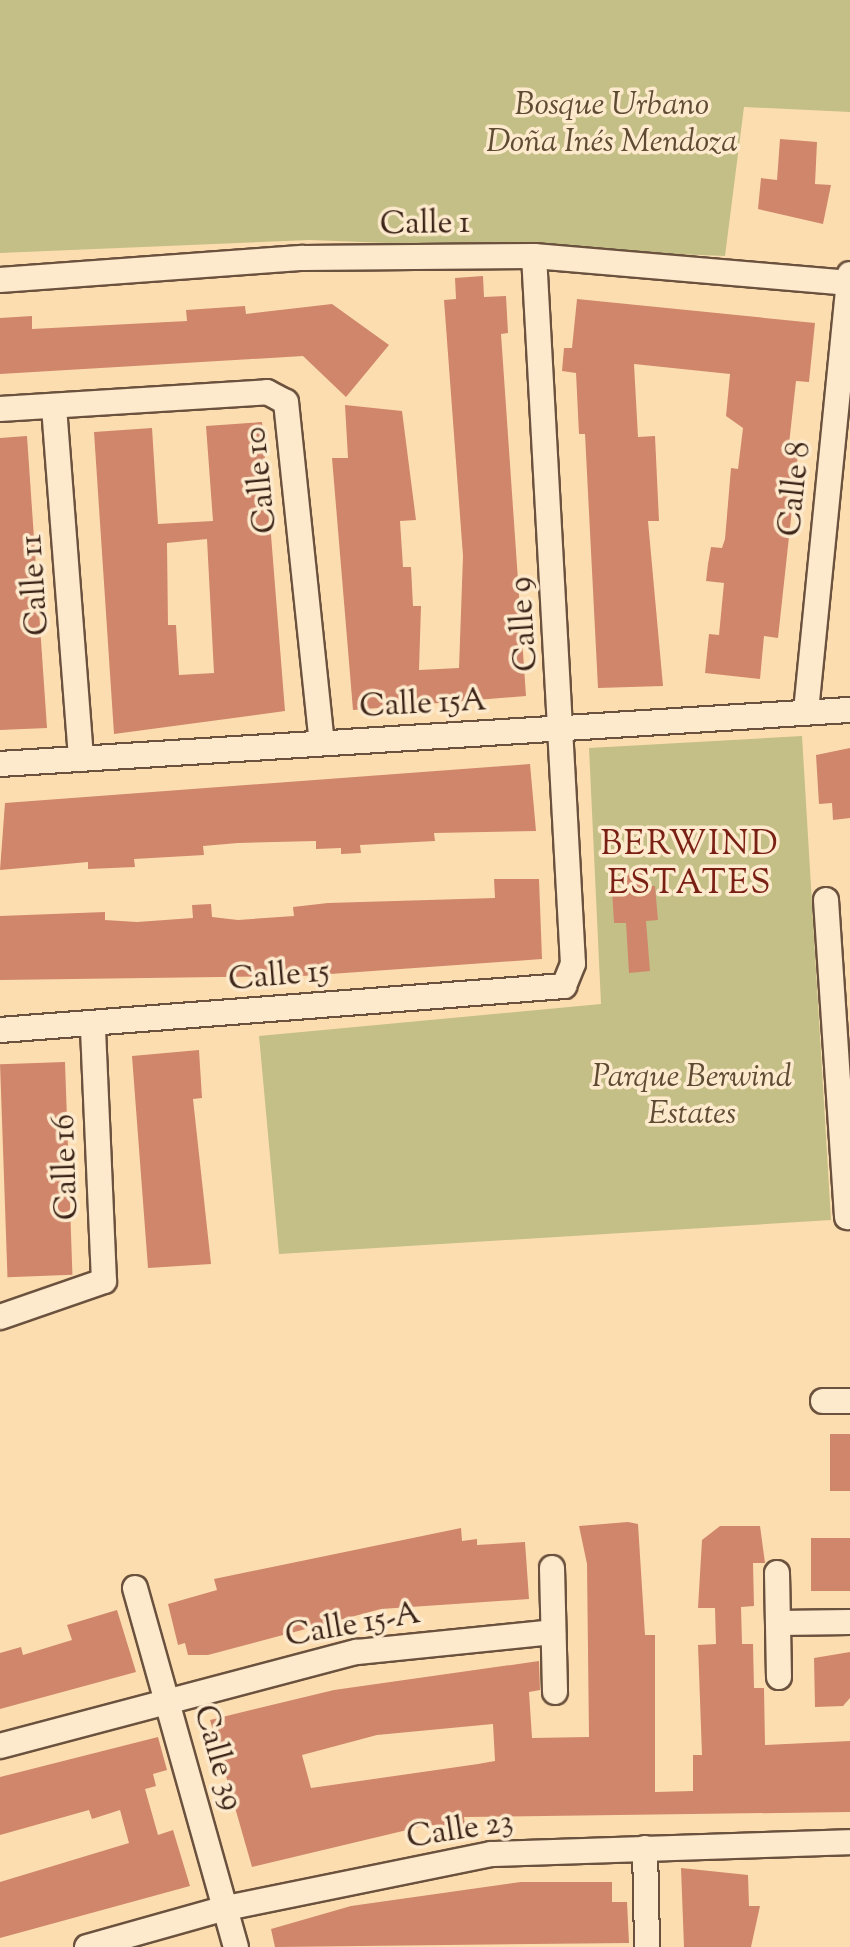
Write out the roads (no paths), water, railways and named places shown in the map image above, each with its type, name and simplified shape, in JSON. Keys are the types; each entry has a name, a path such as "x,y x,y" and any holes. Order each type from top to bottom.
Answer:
{"street":[{"name":"Calle 1","path":"0,280 303,258 534,256 850,283"},
{"name":"Calle 9","path":"534,256 564,730 573,964 564,986"},
{"name":"Calle 8","path":"806,711 850,274"},
{"name":"Calle 10","path":"0,409 267,392 286,402 322,743"},
{"name":"Calle 11","path":"54,407 81,759"},
{"name":"Calle 15A","path":"0,764 850,710"},
{"path":"826,900 841,977 847,1217"},
{"name":"Calle 15","path":"0,1030 564,986"},
{"name":"Calle 16","path":"0,1317 104,1281 93,1025"},
{"path":"823,1401 850,1401"},
{"path":"552,1568 555,1692"},
{"path":"777,1573 779,1677"},
{"name":"Calle 39","path":"135,1588 236,1947"},
{"path":"779,1623 850,1622"},
{"name":"Calle 15-A","path":"0,1746 166,1698 357,1652 553,1632"},
{"name":"Calle 23","path":"87,1947 226,1908 491,1854 850,1842"},
{"path":"645,1848 647,1947"}],"district":[{"name":"BERWIND ESTATES","path":"690,864"}],"park label":[{"name":"Bosque Urbano Doña Inés Mendoza","path":"612,126"},
{"name":"Parque Berwind Estates","path":"692,1098"}]}
